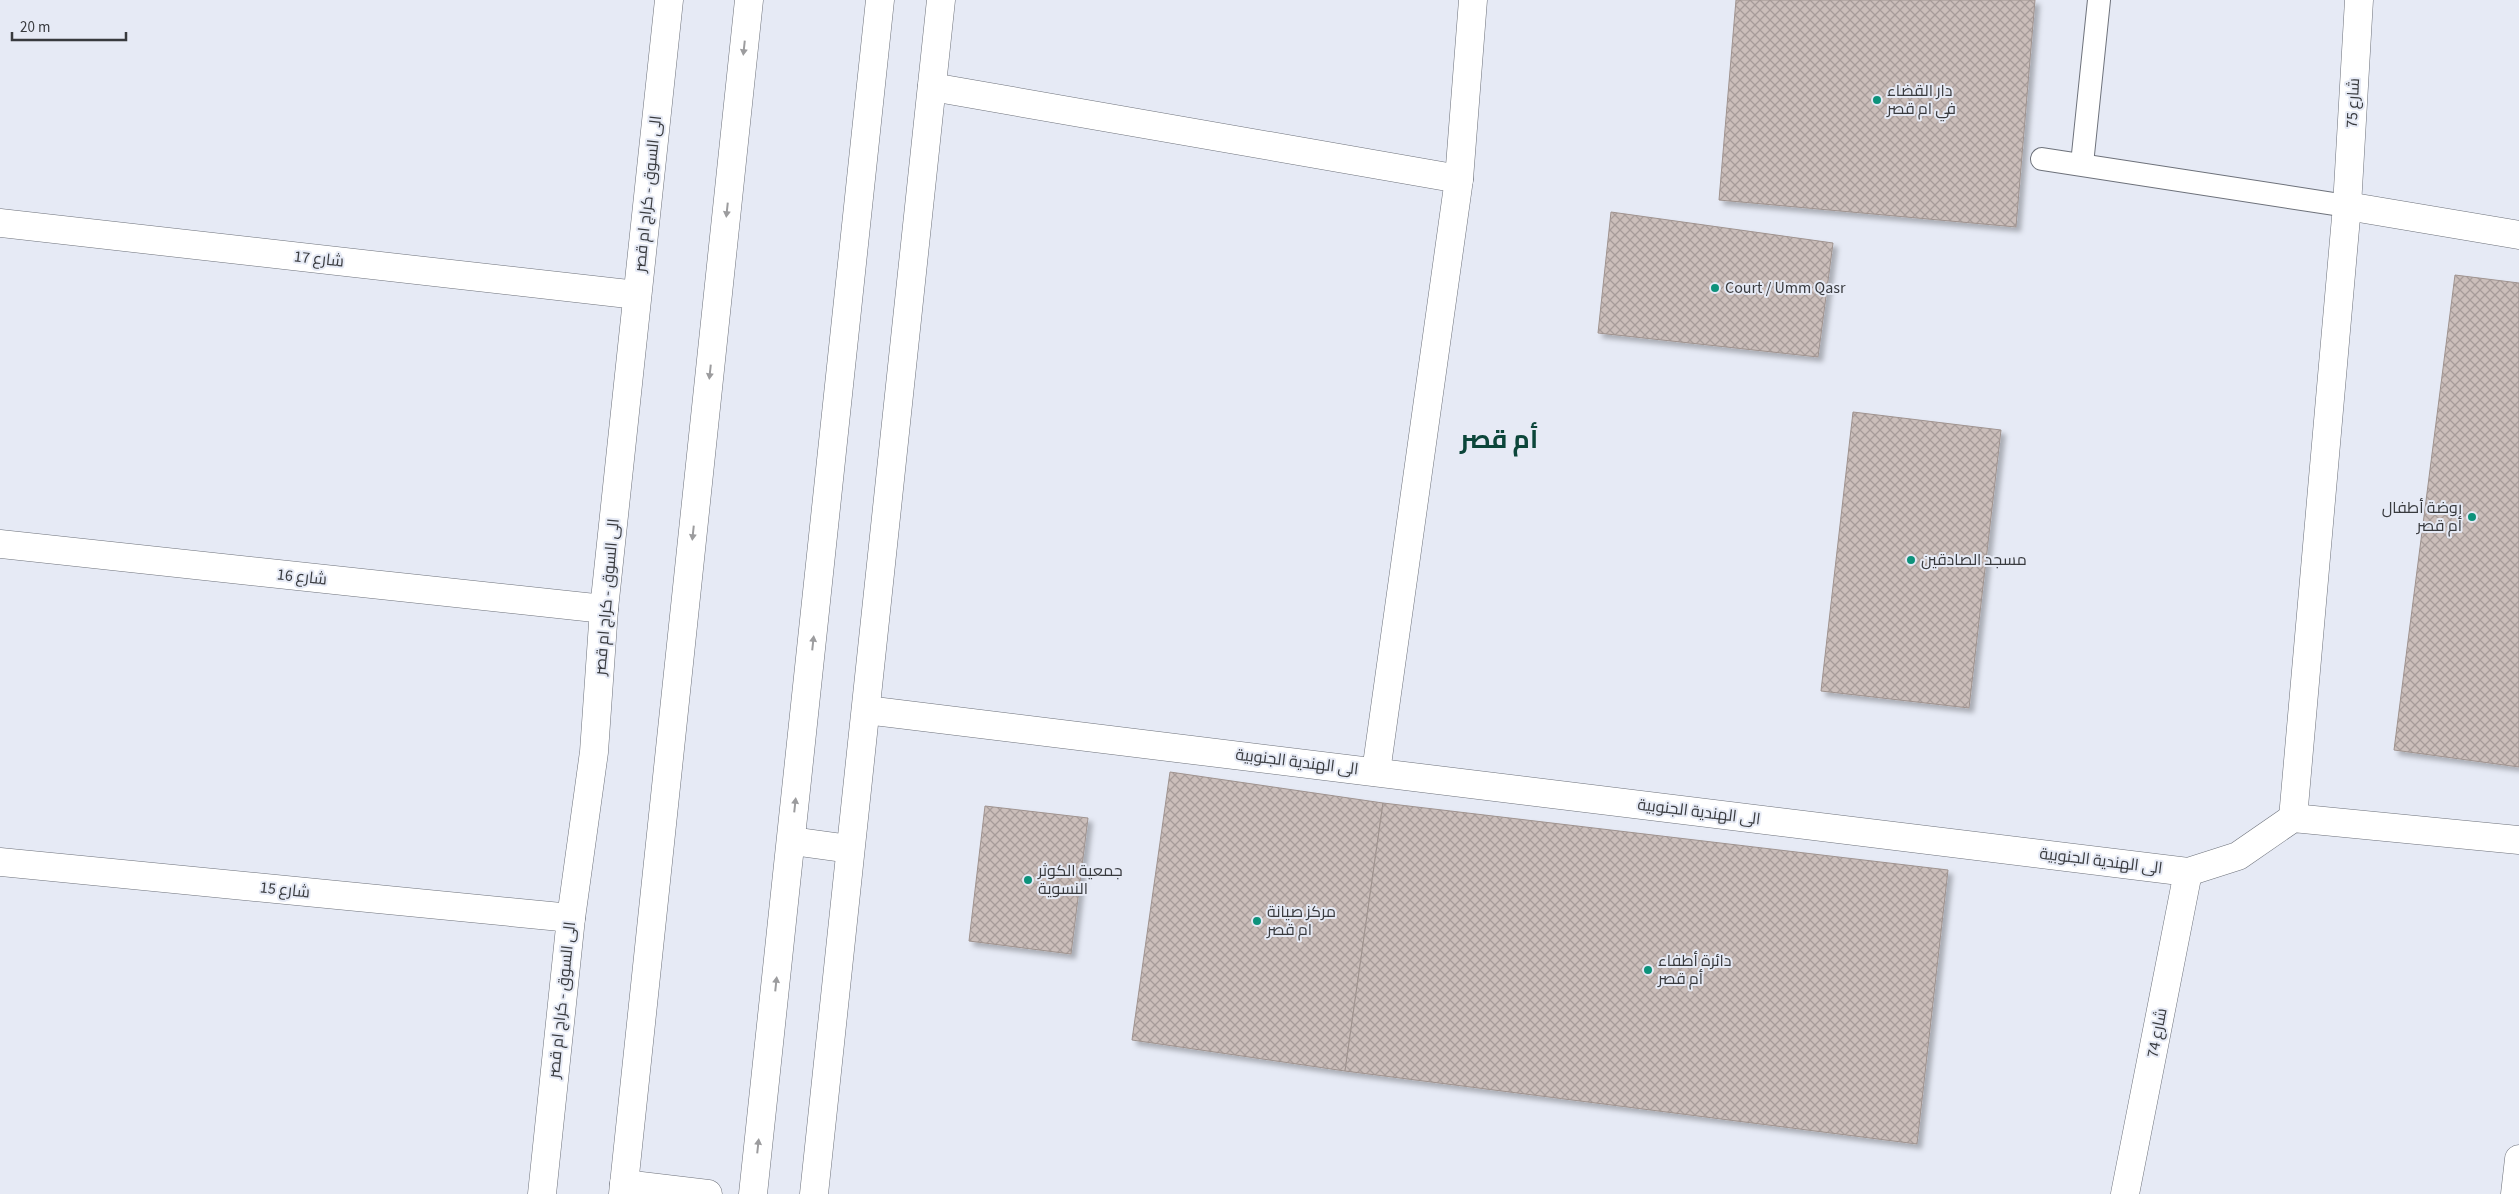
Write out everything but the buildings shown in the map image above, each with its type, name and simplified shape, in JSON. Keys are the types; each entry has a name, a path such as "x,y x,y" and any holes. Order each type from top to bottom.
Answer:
{"street":[{"name":"الى السوق - كراج ام قصر","path":"542,1194 571,918 594,752 604,609 669,0"},
{"path":"708,1194 624,1189 749,0"},
{"path":"753,1194 880,0"},
{"path":"814,1194 941,0"},
{"path":"1376,772 1459,179 1473,0"},
{"name":"شارع 75","path":"2293,818 2347,206 2358,0"},
{"path":"932,87 1459,179"},
{"path":"2347,206 2519,235"},
{"name":"شارع 17","path":"0,223 637,295"},
{"name":"شارع 16","path":"0,544 604,609"},
{"name":"الى الهندية الجنوبية","path":"866,710 2188,872 2238,856 2293,818"},
{"path":"2293,818 2519,840"},
{"path":"792,841 850,849"},
{"name":"شارع 15","path":"0,862 571,918"},
{"name":"شارع 74","path":"2125,1194 2188,872"},
{"path":"2514,1194 2519,1159"}],"lane":[{"path":"2082,164 2099,0"},
{"path":"2042,159 2347,206"}],"place":[{"name":"دار القضاء في ام قصر","path":"1877,100"},
{"name":"Court / Umm Qasr","path":"1715,288"},
{"name":"روضة أطفال أم قصر","path":"2472,517"},
{"name":"مسجد الصادقين","path":"1911,560"},
{"name":"جمعية الكوثر النسوية","path":"1028,880"},
{"name":"مركز صيانة ام قصر","path":"1257,921"},
{"name":"دائرة أطفاء أم قصر","path":"1648,970"}],"district":[{"name":"أم قصر","path":"1499,439"}]}
